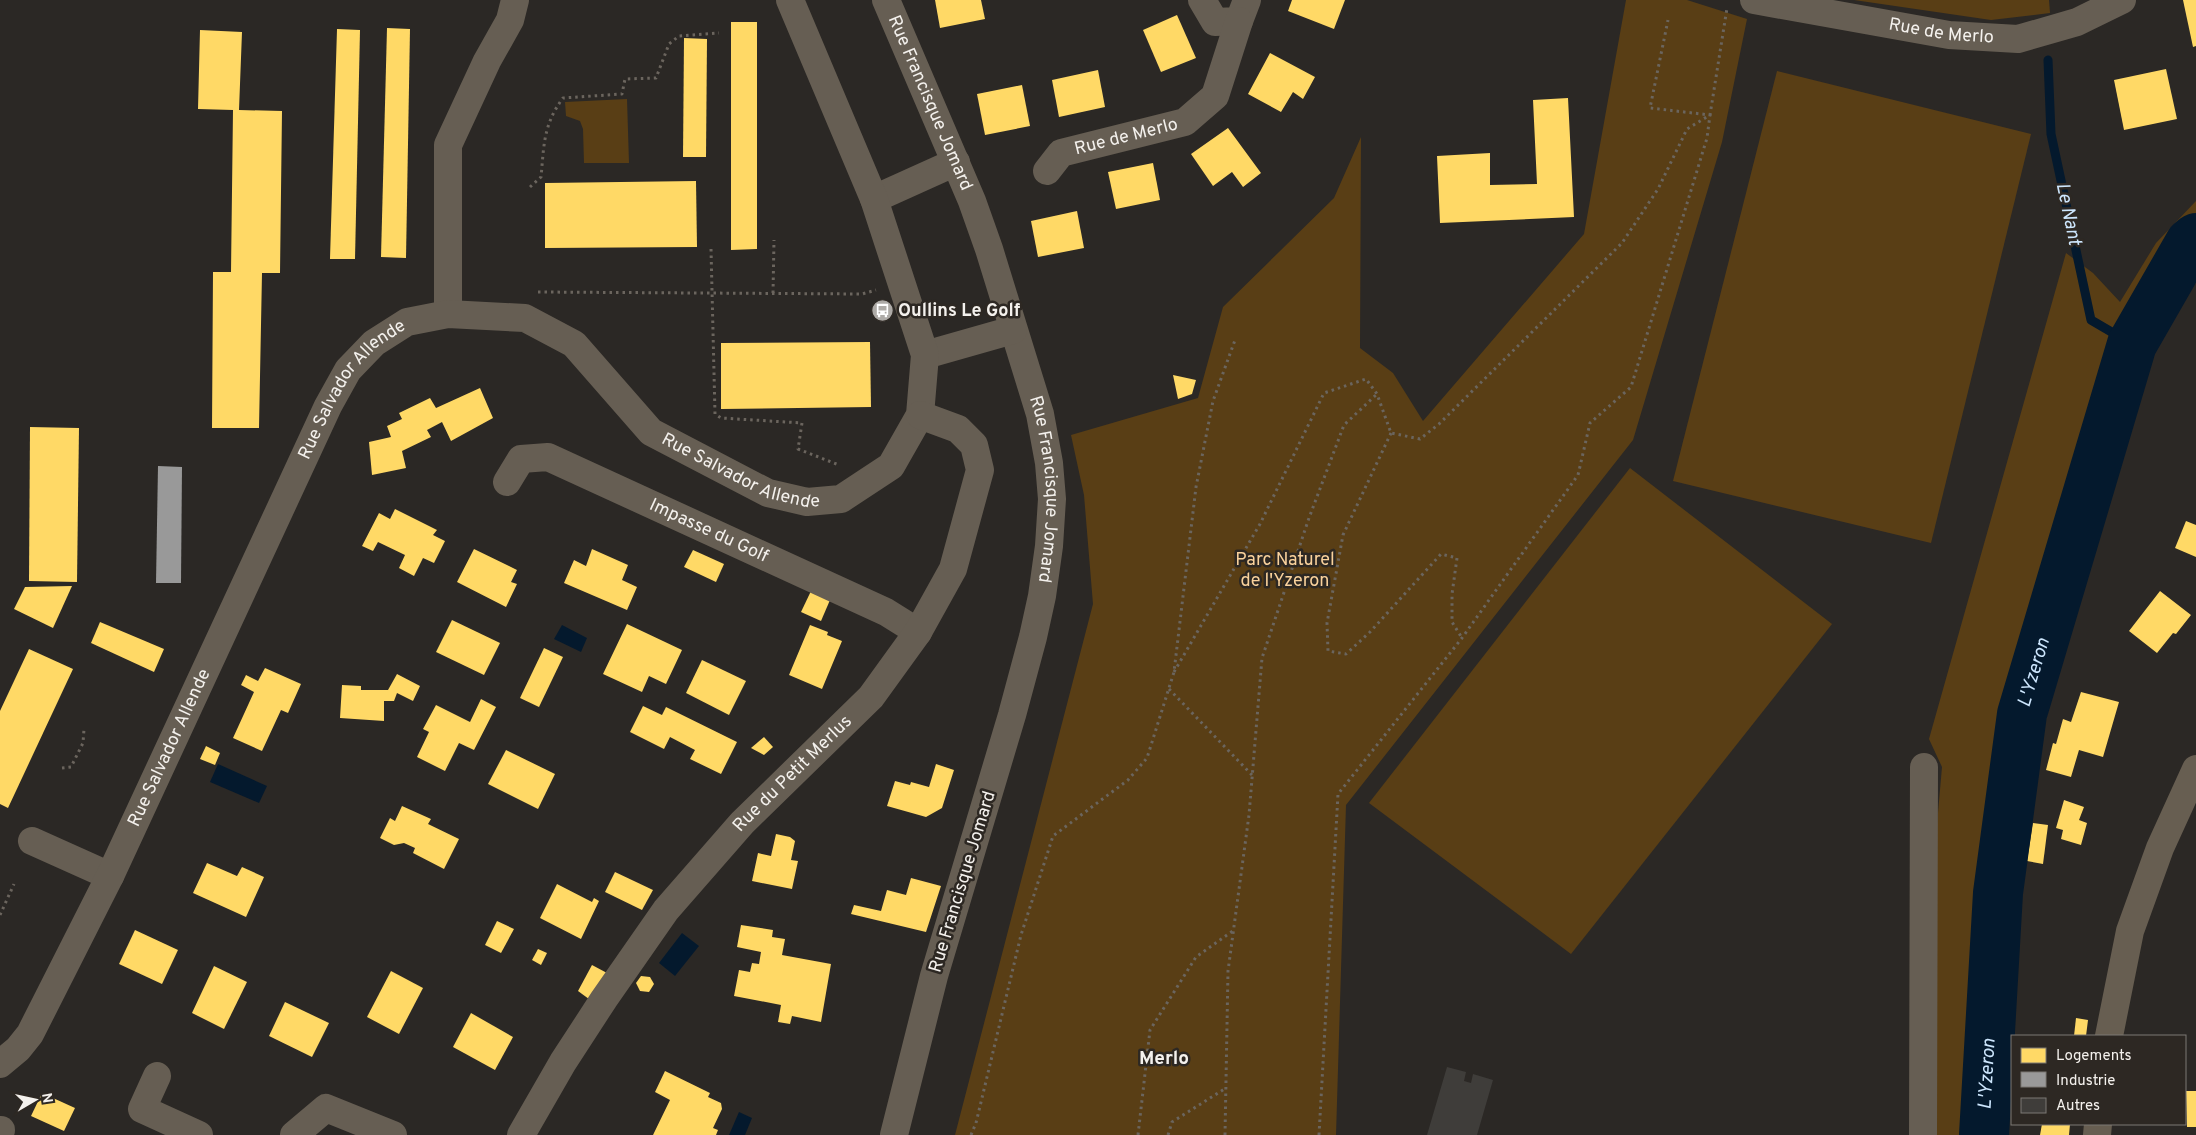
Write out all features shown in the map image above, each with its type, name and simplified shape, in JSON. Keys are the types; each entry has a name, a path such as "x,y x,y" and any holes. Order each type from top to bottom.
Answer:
{"main road":[{"path":"2109,1035 2130,931 2160,848 2196,769"}],"street":[{"path":"448,314 448,145 487,61 510,20 515,0"},
{"name":"Rue Salvador Allende","path":"0,1064 18,1049 30,1034 110,876 320,424 348,370 374,343 407,322 448,314 525,318 574,344 651,432 768,493 807,502 841,499 891,466 920,415 925,355 874,199 790,0"},
{"name":"Rue Francisque Jomard","path":"886,0 956,162 989,249 1040,414 1049,463 1052,499 1049,546 1033,637 1012,715 934,976 894,1135"},
{"name":"Rue de Merlo","path":"1202,0 1215,22 1243,10"},
{"name":"Rue de Merlo","path":"1754,0 1949,35 2018,39 2076,22 2122,0"},
{"name":"Rue de Merlo","path":"1047,171 1061,153 1184,122 1215,96 1243,10"},
{"path":"874,199 956,162"},
{"path":"925,355 1014,330"},
{"name":"Rue du Petit Merlus","path":"521,1135 563,1062 599,1006 666,910 742,823 871,697 918,632 953,569 980,470 974,445 958,429 920,415"},
{"name":"Impasse du Golf","path":"507,482 521,459 548,457 886,612 918,632"},
{"path":"1924,767 1924,1135"},
{"path":"32,841 110,876"},
{"path":"157,1076 142,1108 199,1135"},
{"path":"294,1135 326,1108 393,1135"}],"path":[{"path":"1319,1135 1338,794 1462,638 1578,475 1590,423 1631,387 1707,138 1728,0"},
{"path":"1668,20 1650,108 1710,115"},
{"path":"530,187 541,177 546,130 555,109 563,98 622,94 625,79 656,78 669,44 679,36 719,33"},
{"path":"1391,432 1420,439 1439,424 1615,250 1658,189 1687,129 1710,115"},
{"path":"774,240 774,293"},
{"path":"711,249 714,414 721,418 802,423 798,449 872,478"},
{"path":"529,292 862,294 869,292"},
{"path":"972,1135 1021,935 1054,836 1128,780 1147,758 1174,672 1196,487 1213,401 1235,340"},
{"path":"1174,672 1260,524 1324,393 1366,379 1377,394 1391,432 1343,535 1327,623 1328,651 1346,654 1370,632 1441,554 1458,558 1452,594 1452,622 1462,638"},
{"path":"1225,1135 1228,971 1249,815 1262,658 1309,518 1344,425 1377,394"},
{"path":"1169,689 1252,775"},
{"path":"62,768 71,767 83,743 84,729"},
{"path":"0,916 14,884"},
{"path":"1138,1135 1150,1030 1196,957 1234,930"},
{"path":"1168,1135 1172,1122 1226,1088"}],"green space":[{"name":"Parc Naturel de l'Yzeron","path":"1626,0 1687,0 1747,19 1722,142 1633,440 1346,805 1336,1135 955,1135 1093,604 1084,495 1071,435 1198,398 1223,307 1334,198 1361,137 1360,348 1393,373 1423,421 1584,234"},
{"path":"1854,0 2049,0 2050,13 1991,20"},
{"path":"1777,71 2031,134 1931,543 1673,481"},
{"path":"627,99 629,163 584,163 583,129 580,121 566,116 565,102"},
{"path":"2196,201 2196,283 2185,292 2152,345 2121,423 2088,540 2074,612 2027,793 2008,1025 2008,1135 1934,1135 1933,870 1942,767 1929,739 2066,253 2093,273 2120,302 2156,243"},
{"path":"1630,468 1832,624 1571,954 1369,803"}],"water":[{"path":"562,625 587,638 581,652 554,639"},
{"path":"218,764 267,786 259,803 210,782"},
{"path":"682,933 699,946 675,976 659,963"},
{"path":"739,1112 752,1118 745,1135 729,1135"}],"building: Logements":[{"path":"935,0 981,0 985,19 940,28"},
{"path":"1292,0 1345,0 1334,29 1288,11"},
{"path":"2183,0 2196,0 2196,46 2193,47"},
{"path":"1177,15 1196,58 1161,72 1143,30"},
{"path":"731,22 757,22 757,249 731,250"},
{"path":"387,28 410,29 406,258 381,257"},
{"path":"337,29 360,30 355,259 330,259"},
{"path":"200,30 242,32 239,110 282,111 280,273 262,273 259,428 212,428 213,272 231,272 233,110 198,109"},
{"path":"684,38 707,39 706,157 683,157"},
{"path":"1270,53 1315,77 1303,99 1293,92 1281,112 1248,94"},
{"path":"2166,69 2177,119 2124,130 2114,80"},
{"path":"1098,70 1105,107 1059,117 1052,80"},
{"path":"1022,85 1030,126 985,135 977,94"},
{"path":"1568,98 1574,217 1440,223 1437,156 1490,153 1490,185 1537,184 1533,100"},
{"path":"1228,128 1261,173 1243,187 1232,172 1213,186 1191,154"},
{"path":"1153,163 1160,200 1116,209 1108,172"},
{"path":"696,181 697,247 545,248 545,183"},
{"path":"1077,211 1084,248 1038,257 1031,221"},
{"path":"870,342 871,407 721,409 721,343"},
{"path":"1173,375 1196,380 1192,394 1178,399"},
{"path":"480,388 493,418 451,441 442,422 427,430 431,437 402,451 406,468 372,475 369,442 391,437 387,426 402,419 399,413 430,398 436,408"},
{"path":"30,427 79,428 77,582 29,581"},
{"path":"395,509 437,530 433,535 445,541 434,563 423,558 414,576 399,568 405,555 378,542 373,551 362,546 379,513 390,519"},
{"path":"2186,521 2196,525 2196,557 2175,548"},
{"path":"474,549 517,570 511,582 517,584 506,607 457,582"},
{"path":"592,549 628,565 622,580 637,587 627,610 564,583 574,560 586,566"},
{"path":"693,550 724,564 716,582 684,567"},
{"path":"72,586 53,628 14,609 25,587"},
{"path":"811,591 830,600 821,621 801,612"},
{"path":"2160,591 2191,615 2157,653 2129,631"},
{"path":"452,620 500,643 484,675 436,652"},
{"path":"100,622 164,649 154,672 91,643"},
{"path":"627,624 682,650 666,684 649,676 642,692 603,674"},
{"path":"810,625 828,632 827,635 842,641 822,689 789,675"},
{"path":"544,648 563,657 539,707 520,698"},
{"path":"29,649 73,669 8,808 0,804 0,711"},
{"path":"702,660 746,681 729,715 686,693"},
{"path":"265,668 301,684 288,713 281,710 262,751 233,738 254,692 241,685 246,675 258,681"},
{"path":"397,674 420,686 413,701 397,693 394,701 384,701 384,721 340,718 342,685 361,686 361,690 388,690"},
{"path":"2081,692 2119,702 2103,757 2079,750 2071,777 2046,770 2053,743 2056,744 2063,719 2071,722"},
{"path":"481,699 496,707 474,750 459,743 445,771 417,757 429,732 423,729 436,705 470,722"},
{"path":"643,706 662,715 666,707 737,742 721,774 690,759 695,750 670,737 664,749 630,732"},
{"path":"764,737 773,747 764,755 751,748"},
{"path":"206,746 220,753 215,765 200,759"},
{"path":"506,750 555,774 538,809 488,784"},
{"path":"936,764 954,770 942,808 926,817 887,806 895,781 910,785 911,782 929,787"},
{"path":"2064,800 2084,807 2079,820 2087,823 2081,845 2061,839 2063,830 2056,828"},
{"path":"402,806 431,819 428,824 459,839 444,869 413,853 415,848 404,843 394,845 380,838 390,818 395,821"},
{"path":"2033,823 2048,825 2043,864 2027,861"},
{"path":"776,834 790,837 795,841 791,860 798,861 792,889 752,881 758,853 771,856"},
{"path":"207,863 237,876 242,867 264,877 246,917 193,893"},
{"path":"615,872 653,890 642,910 605,892"},
{"path":"911,878 941,886 926,932 851,914 854,905 881,911 887,890 906,895"},
{"path":"557,884 592,902 594,898 599,901 581,939 540,918"},
{"path":"497,921 514,929 501,953 485,945"},
{"path":"741,925 773,930 772,937 785,939 782,955 831,964 821,1022 792,1016 790,1024 778,1022 781,1005 734,996 739,970 750,972 752,963 759,964 761,952 737,947"},
{"path":"135,930 178,950 162,984 119,964"},
{"path":"538,949 547,953 541,965 532,960"},
{"path":"592,965 607,973 593,1002 578,991"},
{"path":"214,966 247,982 224,1029 192,1013"},
{"path":"391,971 423,988 399,1034 367,1017"},
{"path":"641,976 650,977 654,984 649,992 640,991 636,983"},
{"path":"285,1002 329,1023 312,1057 269,1036"},
{"path":"471,1013 513,1037 495,1070 453,1047"},
{"path":"2076,1018 2088,1020 2086,1035 2074,1035"},
{"path":"665,1071 710,1093 708,1097 721,1103 722,1109 713,1128 718,1130 716,1135 653,1135 670,1100 655,1092"},
{"path":"2186,1091 2196,1091 2196,1127 2187,1127"},
{"path":"42,1093 75,1108 64,1131 31,1116"},
{"path":"2042,1125 2070,1125 2069,1135 2040,1135"}],"building: Industrie":[{"path":"158,466 182,467 181,583 156,583"}],"building: Autres":[{"path":"1447,1067 1466,1072 1464,1081 1471,1083 1473,1074 1493,1080 1477,1135 1427,1135"}],"waterway":[{"name":"Le Nant","path":"2048,60 2051,134 2091,320 2132,344"},
{"name":"L'Yzeron","path":"1984,1135 1998,893 2022,714 2132,344 2190,243 2196,238"}],"place":[{"name":"Oullins Le Golf","path":"882,311"}],"district":[{"name":"Merlo","path":"1164,1059"}]}
